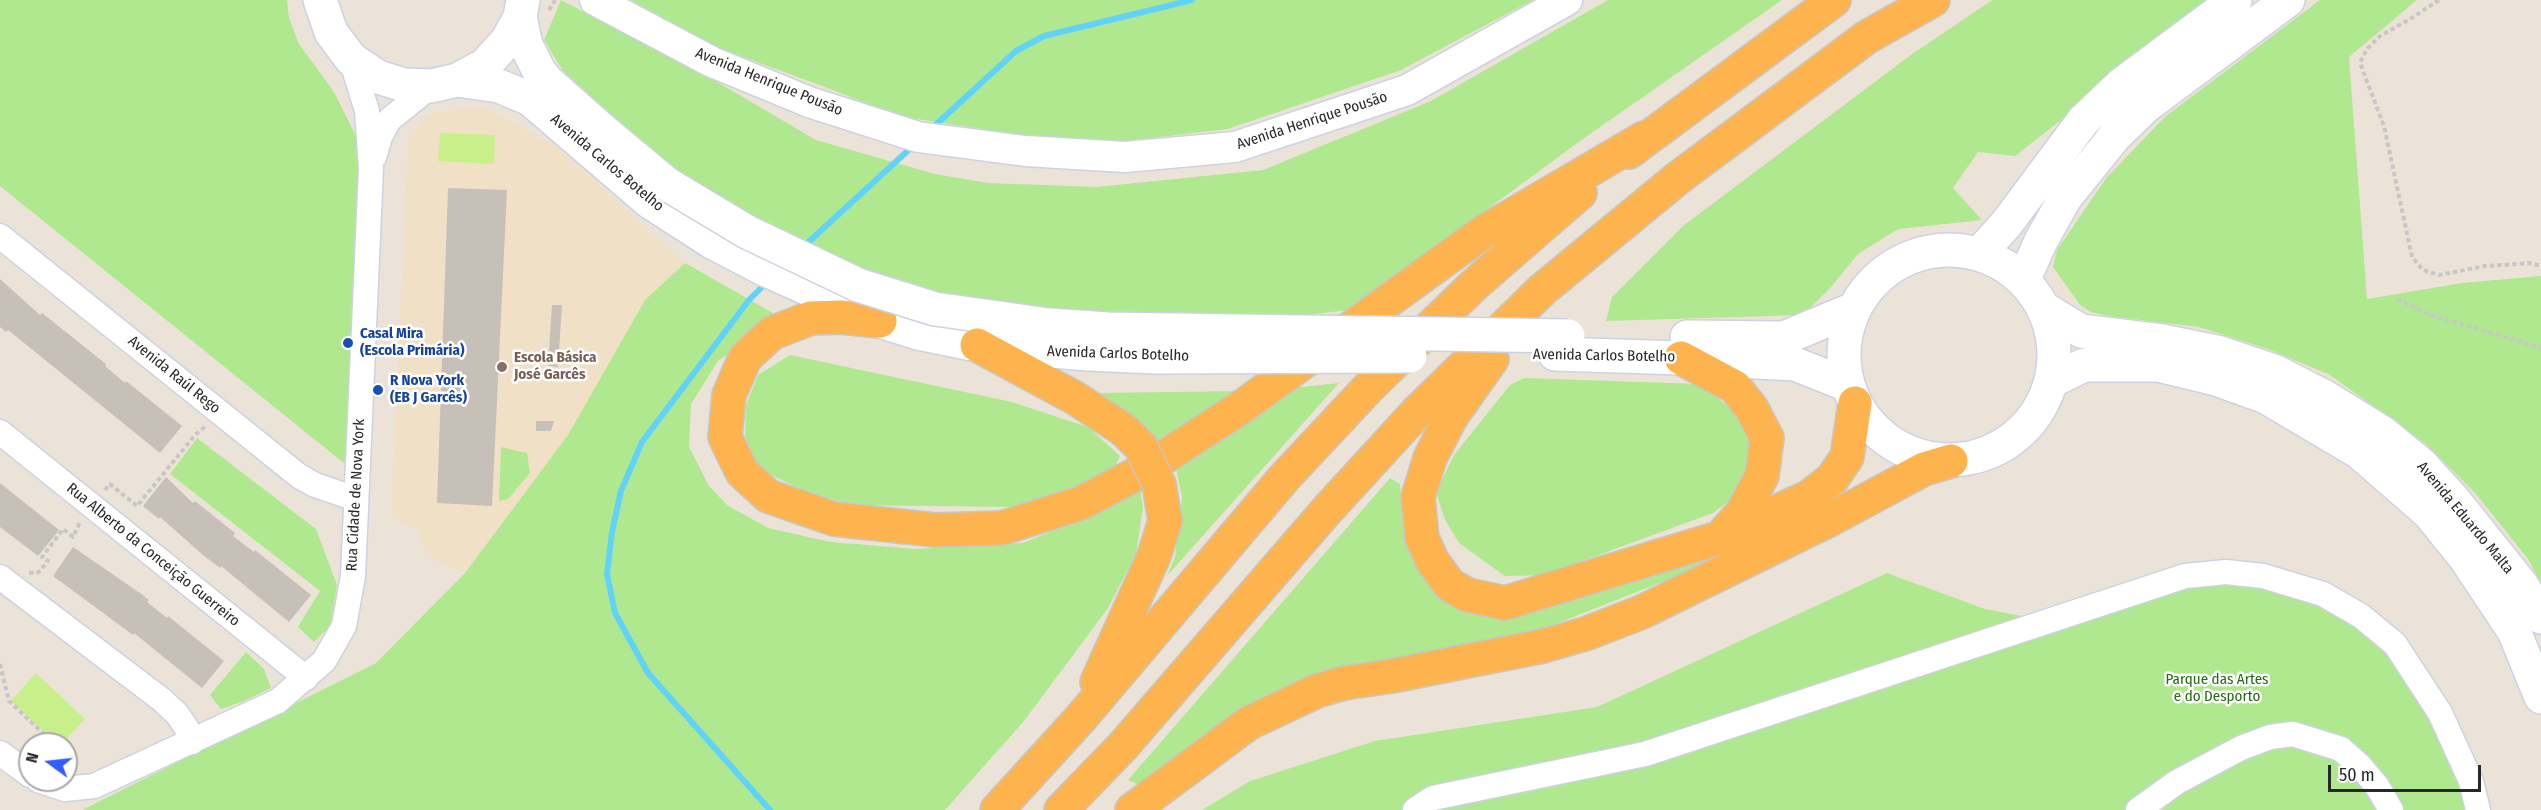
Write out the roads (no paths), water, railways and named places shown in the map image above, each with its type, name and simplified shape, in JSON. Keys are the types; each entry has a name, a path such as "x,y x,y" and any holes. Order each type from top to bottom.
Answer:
{"highway":[{"path":"997,810 1080,719 1284,478 1371,385 1474,285 1644,138 1834,0"},
{"path":"1061,810 1123,746 1328,509 1417,412 1542,290 1678,178 1867,37 1933,0"},
{"path":"880,321 840,317 811,318 772,333 745,358 729,395 725,437 742,472 768,496 834,519 935,530 1002,528 1081,503 1146,469 1243,406 1482,233 1644,138"},
{"path":"1542,290 1450,417 1430,458 1418,497 1422,538 1432,562 1450,585 1468,595 1505,603 1719,538 1809,497 1832,479 1847,457 1851,394"},
{"path":"977,345 1075,398 1124,430 1141,447 1159,484 1165,521 1154,556 1080,719"},
{"path":"1681,358 1736,387 1752,409 1767,438 1762,476 1742,513 1719,538"},
{"path":"1132,810 1249,723 1317,691 1344,682 1392,676 1543,646 1585,634 1642,612 1833,518 1924,469 1951,461"}],"main road":[{"name":"Avenida Carlos Botelho","path":"320,0 331,32 351,59 378,77 404,85 444,83 499,86 530,99 747,232 858,285 935,309 1049,325 1108,329 1561,345 1681,358 1795,364 1851,394"},
{"path":"1980,253 2007,223 2083,121 2122,84 2235,0"},
{"path":"2024,279 2041,241 2066,198 2115,136 2146,106 2288,0"},
{"name":"Avenida Carlos Botelho","path":"521,9 532,60 596,141 650,202 712,242 794,284 880,321 918,333 977,345 1155,357 1784,338 1854,309"},
{"path":"444,83 485,65 507,42 521,9"},
{"path":"1941,249 1980,253 2004,264 2024,279 2045,309 2055,345 2052,381 2039,411 2023,431 2007,444 1982,456 1951,461 1926,458 1890,443 1869,424 1851,394 1844,360 1847,328 1854,309 1866,290 1889,268 1915,254 1941,249"},
{"name":"Avenida Eduardo Malta","path":"2045,309 2081,332 2162,341 2209,351 2274,371 2325,397 2383,433 2422,465 2453,499 2521,584 2541,617"},
{"name":"Avenida Eduardo Malta","path":"2052,381 2084,365 2158,365 2216,379 2266,397 2360,452 2429,513 2466,559 2514,631 2541,697"}],"street":[{"name":"Avenida Henrique Pousão","path":"607,7 712,62 798,98 918,137 1025,152 1125,157 1235,147 1407,90 1567,0"},
{"path":"351,59 367,111 371,168"},
{"path":"371,168 380,137 389,120 444,83"},
{"name":"Rua Cidade de Nova York","path":"78,788 94,786 278,701 324,661 344,626 353,576 371,168"},
{"name":"Avenida Raúl Rego","path":"0,236 299,476 315,485 356,499"},
{"name":"Rua Alberto da Conceição Guerreiro","path":"0,432 306,678"},
{"path":"1415,810 1433,798 1645,754 2185,576 2226,572 2264,576 2323,594 2361,616 2395,644 2440,713 2471,781 2478,810"},
{"path":"0,577 162,700 177,714 192,742"},
{"path":"2138,810 2177,782 2241,748 2270,737 2293,734 2341,749 2377,786 2391,810"},
{"path":"0,753 18,766"}],"waterway":[{"path":"930,130 1016,51 1044,36 1192,0"},
{"path":"802,248 914,145"},
{"path":"767,282 749,300 642,442 621,491 612,532 607,574 615,613 648,673 770,810"}],"place":[{"name":"Casal Mira (Escola Primária)","path":"348,343"},
{"name":"Escola Básica José Garcês","path":"502,367"},
{"name":"R Nova York (EB J Garcês)","path":"378,390"}],"park label":[{"name":"Parque das Artes e do Desporto","path":"2217,688"}]}
